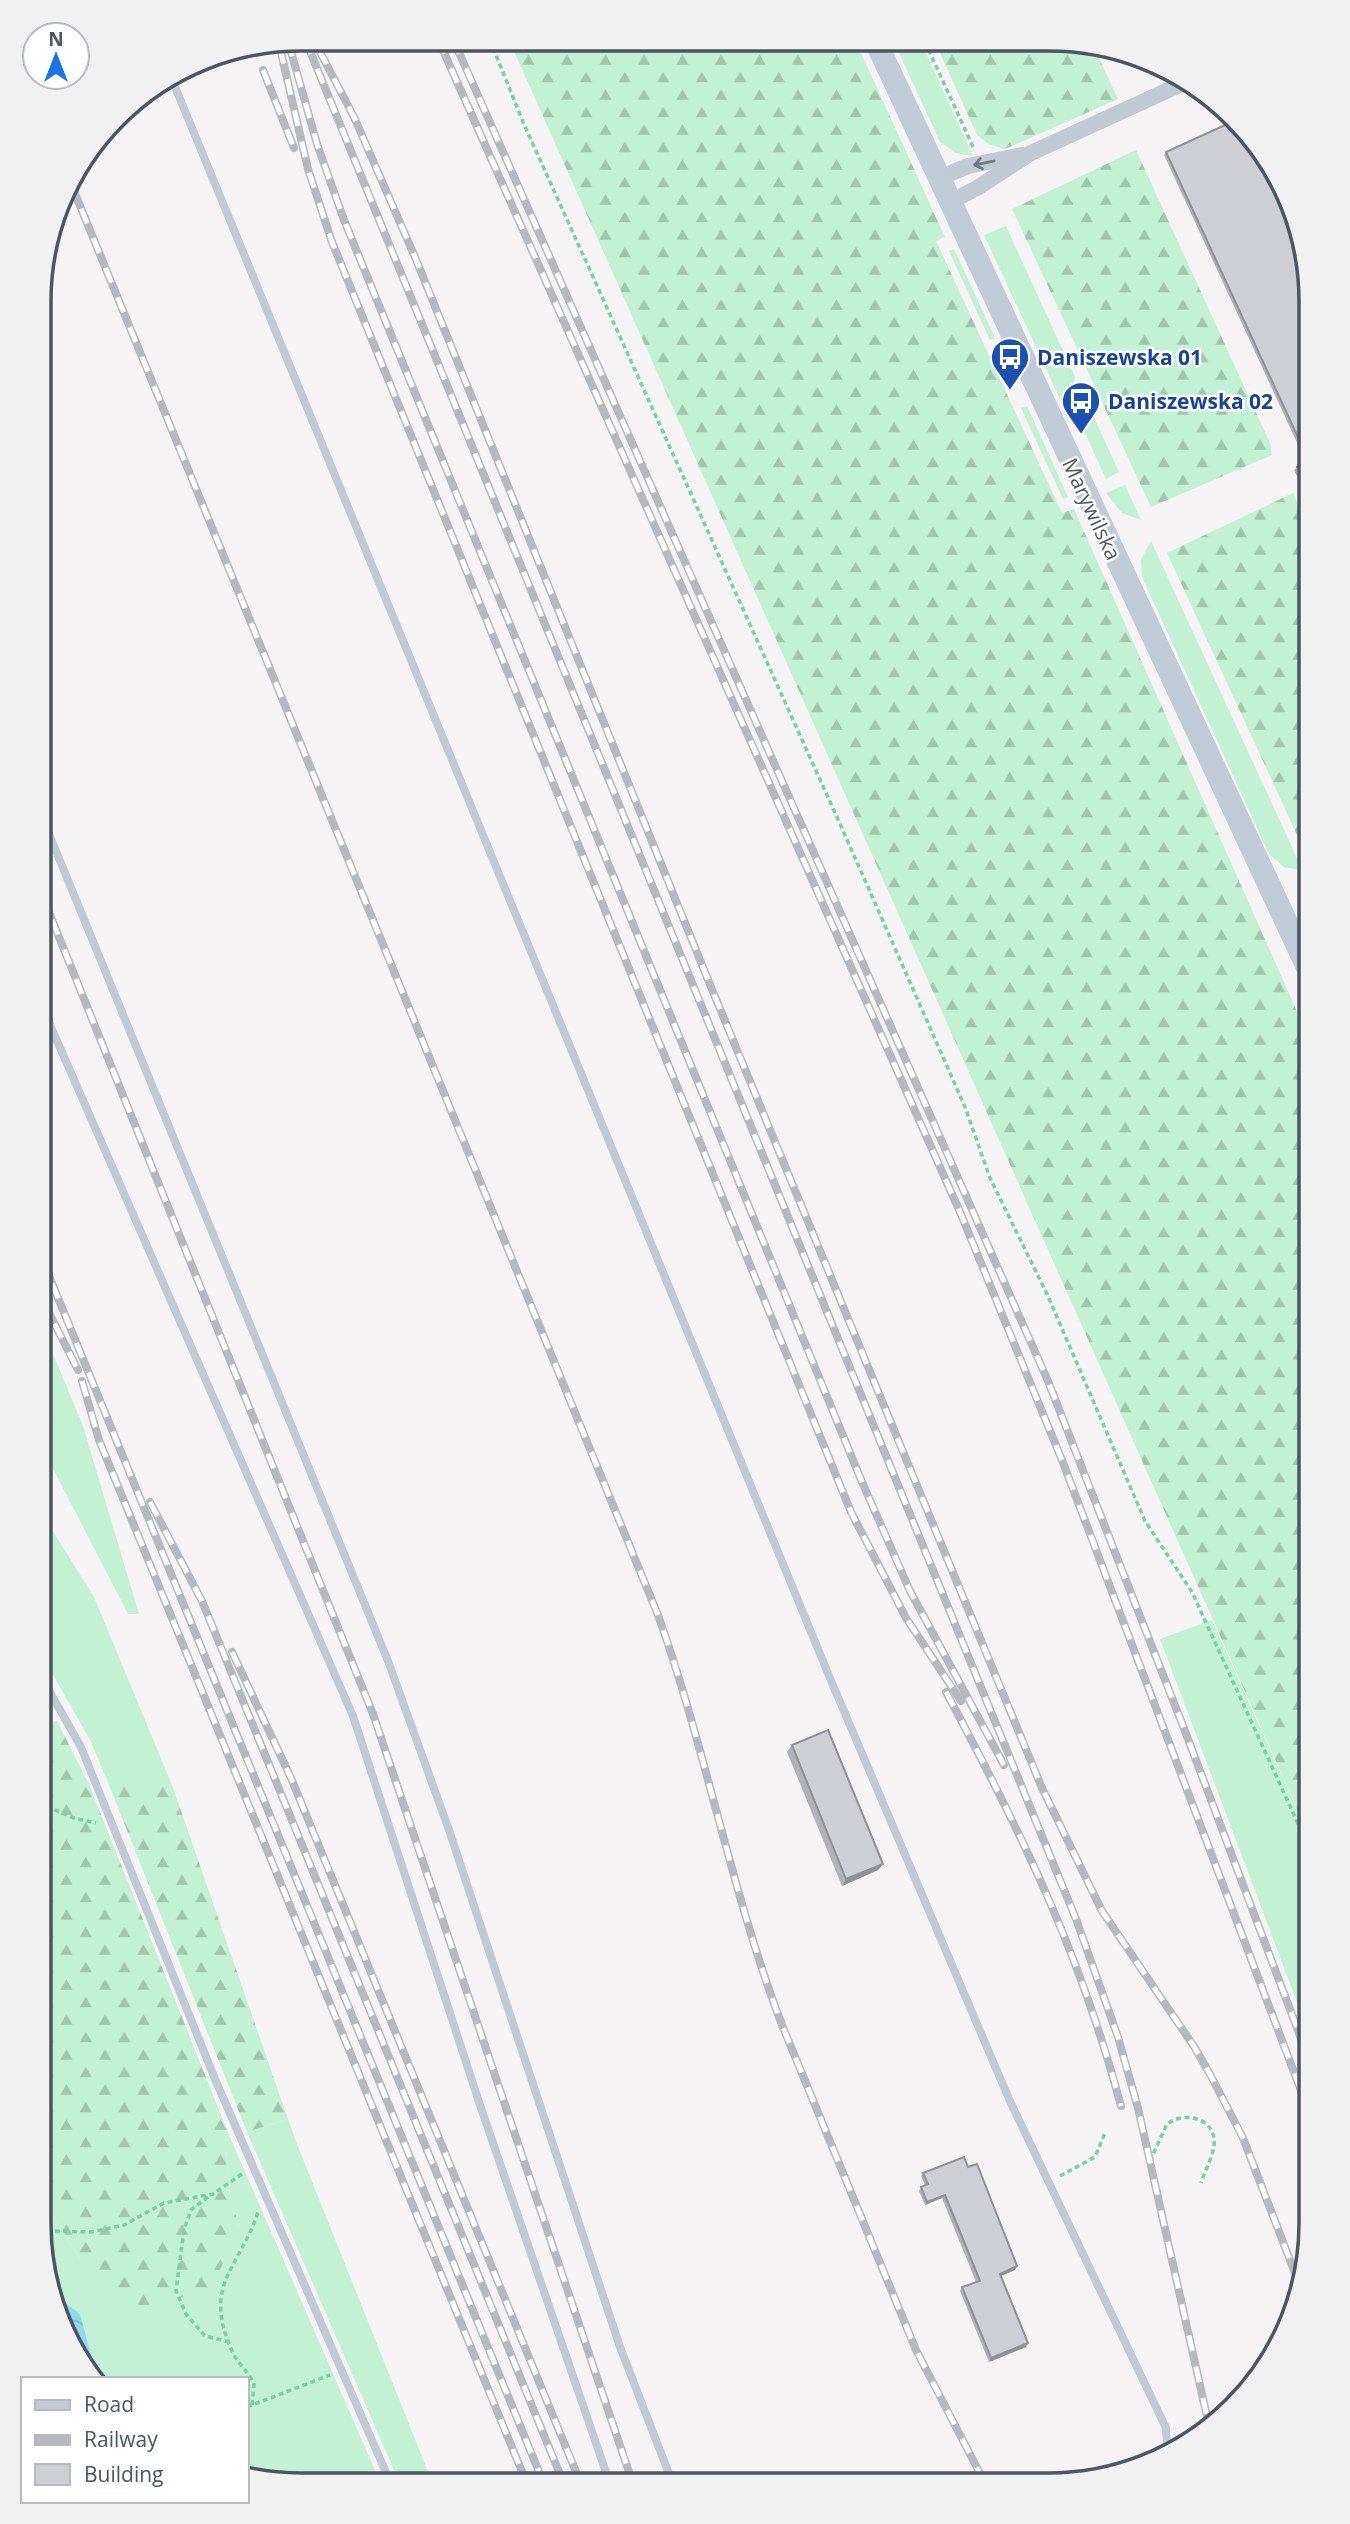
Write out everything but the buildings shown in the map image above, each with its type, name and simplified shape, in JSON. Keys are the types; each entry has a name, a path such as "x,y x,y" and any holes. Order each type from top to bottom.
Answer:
{"main road":[{"name":"Marywilska","path":"880,51 1299,949"}],"street":[{"path":"950,202 1031,153 1177,86"},
{"path":"939,178 968,166 1031,153"}],"lane":[{"path":"175,85 832,1683 1009,2099 1166,2428 1167,2444"},
{"path":"51,839 388,1661 449,1830 620,2347 669,2473"},
{"path":"51,1027 353,1716 480,2105 606,2473"},
{"path":"51,1694 81,1747 252,2166 386,2473"}],"path":[{"path":"494,51 523,122 841,826 965,1107 990,1178 1047,1294 1145,1521 1192,1592 1299,1826"},
{"path":"929,51 977,155"},
{"path":"51,1808 74,1818 114,1828"},
{"path":"1150,2161 1167,2124 1185,2116 1197,2118 1208,2126 1214,2143 1201,2183"},
{"path":"1049,2182 1091,2161 1101,2147 1105,2133"},
{"path":"229,2342 205,2336 186,2314 176,2291 191,2210 252,2166"},
{"path":"51,2231 91,2232 124,2225 164,2203 213,2194"},
{"path":"252,2405 254,2384 234,2357 219,2301 223,2281 253,2226 264,2194"},
{"path":"248,2407 341,2371"}],"green space":[{"path":"514,51 860,51 945,237 936,241 1062,513 1074,509 1299,1016 1299,1813"},
{"path":"898,51 925,51 973,156 956,153 940,142"},
{"path":"939,51 1066,51 1098,56 1118,99 1005,149 988,144 977,135"},
{"path":"1136,150 1270,443 1272,455 1151,507 1012,209"},
{"path":"1006,226 1075,377 1066,412 984,235"},
{"path":"954,249 995,338 990,340 949,251"},
{"path":"1079,385 1119,472 1106,479 1074,409"},
{"path":"1027,406 1068,497 1063,499 1021,408"},
{"path":"1125,485 1141,520 1122,513 1106,493"},
{"path":"1293,493 1299,507 1299,839 1167,553"},
{"path":"1151,541 1299,862 1299,870 1284,867 1269,854 1142,577 1141,559"},
{"path":"51,1349 83,1426 139,1614 128,1614 51,1465"},
{"path":"51,1528 94,1597 172,1785 109,1785 91,1742 51,1671"},
{"path":"1212,1620 1299,1813 1299,2007 1160,1639"},
{"path":"57,1721 88,1782 229,2135 225,2137 230,2194 239,2227 211,2290 146,2307 117,2298 80,2259 51,2212 51,1722"},
{"path":"109,1785 172,1785 288,2119 247,2132"},
{"path":"288,2119 429,2473 395,2473 247,2132"},
{"path":"229,2135 376,2473 284,2473 248,2467 248,2377 103,2377 94,2363 80,2314 63,2301 53,2256 51,2212 80,2259 239,2227 230,2194 225,2137"}],"water":[{"path":"63,2301 80,2314 94,2363"}],"railway":[{"path":"281,51 308,169 332,242 851,1512 906,1618 961,1701"},
{"path":"291,51 317,144 344,220 862,1482 910,1591 1004,1765"},
{"path":"310,51 1076,1919 1118,2037 1138,2108 1207,2417"},
{"path":"320,51 354,117 415,257 711,987 1042,1788 1102,1911 1195,2048 1212,2078 1243,2138 1294,2271"},
{"path":"443,51 960,1212 1062,1460 1299,2085"},
{"path":"458,51 1048,1381 1185,1731 1299,2033"},
{"path":"263,70 294,148"},
{"path":"75,194 658,1615 690,1717 748,1924 782,2025 916,2350 980,2473"},
{"path":"51,917 373,1714 629,2473"},
{"path":"51,1281 539,2473"},
{"path":"51,1317 78,1370"},
{"path":"82,1381 99,1440 522,2473"},
{"path":"150,1502 202,1601 559,2473"},
{"path":"232,1652 291,1778 576,2473"},
{"path":"946,1692 1024,1844 1046,1894 1087,1996 1121,2106"}],"place":[{"name":"Daniszewska 01","path":"1010,391"},
{"name":"Daniszewska 02","path":"1081,435"}]}
